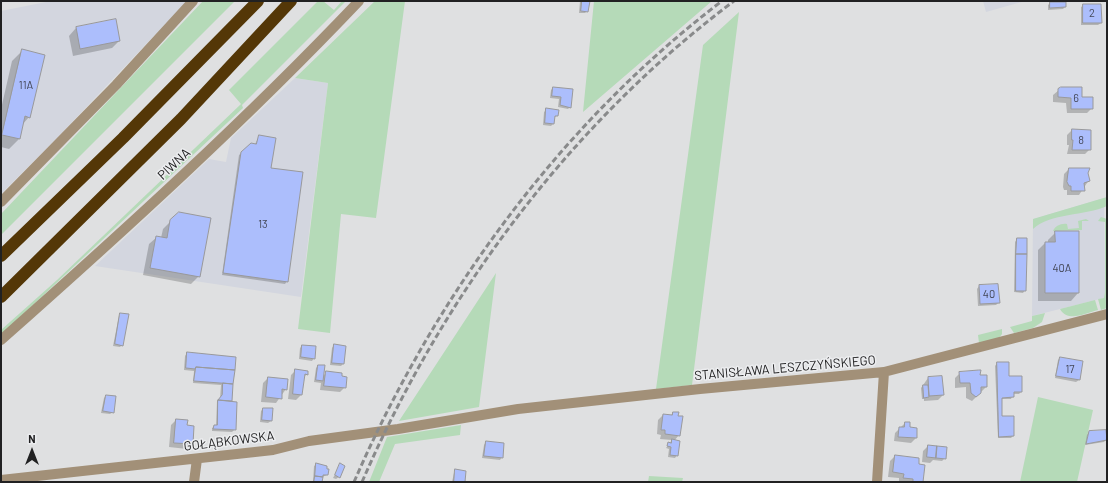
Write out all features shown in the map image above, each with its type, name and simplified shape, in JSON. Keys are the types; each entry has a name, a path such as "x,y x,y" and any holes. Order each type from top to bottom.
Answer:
{"highway":[{"path":"1,256 123,138 258,1"},
{"path":"1,297 181,119 291,1"}],"street":[{"path":"1,202 116,85 193,1"},
{"name":"PIWNA","path":"1,340 64,284 273,90 359,1"},
{"name":"STANISŁAWA LESZCZYŃSKIEGO","path":"459,419 518,409 693,390 884,372 1107,314"},
{"path":"877,482 884,372"},
{"name":"GOŁĄBKOWSKA","path":"1,480 274,450 309,441 459,419"},
{"path":"194,482 197,459"}],"shaded area":[{"path":"51,1 187,1 57,138 1,194 1,11"},
{"path":"983,1 1025,1 986,12"},
{"path":"295,78 328,83 301,297 95,266 209,159 226,162 231,138"},
{"path":"1104,198 1104,298 1032,316 1033,219"}],"green space":[{"path":"203,1 235,1 1,235 1,214"},
{"path":"318,1 323,1 334,10 342,1 346,1 242,105 243,108 1,335 1,330 57,280 241,104 229,90"},
{"path":"375,1 405,1 376,218 341,214 330,333 298,329 328,83 295,78"},
{"path":"594,1 712,1 583,112"},
{"path":"739,12 692,385 656,389 703,45"},
{"path":"1107,197 1107,206 1089,212 1058,217 1040,224 1033,229 1033,219"},
{"path":"1101,217 1107,219 1107,308 1101,310 1098,299 1104,298 1105,292 1105,222 1098,221"},
{"path":"1086,219 1089,221 1082,221 1082,230 1053,231 1060,224 1067,224 1068,229 1079,228 1078,221"},
{"path":"496,273 479,407 399,421"},
{"path":"1095,300 1098,310 1083,315 1068,315 1063,313 1060,309"},
{"path":"1045,313 1042,322 1033,328 1014,333 1010,327 1032,321 1032,316"},
{"path":"1002,329 1002,334 999,338 979,343 978,335"},
{"path":"1038,397 1093,410 1077,482 1020,482"},
{"path":"461,425 460,435 395,444 379,482 369,482 387,437"},
{"path":"649,476 683,478 682,482 648,482"}],"building":[{"path":"582,1 590,1 588,12 581,11"},
{"path":"1050,2 1066,2 1066,7 1050,8"},
{"path":"1083,4 1101,4 1102,23 1083,23"},
{"path":"116,19 120,41 80,49 76,27"},
{"path":"22,49 45,55 30,118 25,116 20,139 2,135"},
{"path":"553,87 573,89 571,108 560,105 561,97 552,96"},
{"path":"1061,87 1082,87 1082,97 1093,97 1093,109 1071,109 1071,98 1058,97 1058,89"},
{"path":"546,108 559,110 558,116 555,116 554,124 545,123"},
{"path":"1072,129 1091,130 1091,150 1072,150"},
{"path":"259,135 276,138 271,168 303,172 288,282 223,273 241,152 251,143 256,144"},
{"path":"1069,168 1090,168 1088,173 1090,181 1084,183 1085,191 1071,191 1071,186 1069,186 1067,182"},
{"path":"179,212 211,218 200,277 150,268 156,236 167,238 170,220"},
{"path":"1055,231 1079,231 1079,293 1045,293 1045,242 1055,242"},
{"path":"1017,238 1027,238 1027,254 1016,254"},
{"path":"1016,254 1027,254 1026,291 1016,291"},
{"path":"998,284 1000,303 980,304 979,285"},
{"path":"120,313 129,314 123,346 115,344"},
{"path":"334,344 346,346 344,364 332,363"},
{"path":"302,345 316,346 315,359 301,357"},
{"path":"187,352 236,357 235,370 196,367 195,369 186,368"},
{"path":"1060,357 1083,361 1080,380 1056,376"},
{"path":"997,362 1009,362 1009,376 1022,376 1022,392 1014,392 1014,397 1002,398 1002,416 1014,416 1014,436 999,437"},
{"path":"318,365 325,365 323,381 316,380"},
{"path":"196,367 235,370 233,384 194,381"},
{"path":"295,369 308,371 308,375 305,374 302,395 293,394"},
{"path":"981,370 980,375 987,375 987,387 981,387 981,393 976,397 971,393 970,383 960,383 959,372"},
{"path":"326,371 342,373 342,376 347,377 346,388 324,386"},
{"path":"942,376 944,395 929,396 928,377"},
{"path":"268,377 288,379 287,390 282,389 282,399 266,397"},
{"path":"223,383 233,384 232,401 218,400 222,395"},
{"path":"923,385 928,385 929,397 924,398"},
{"path":"106,395 116,396 114,413 103,411"},
{"path":"218,400 237,402 236,430 213,429 214,425 217,425"},
{"path":"263,408 273,408 272,421 262,420"},
{"path":"673,412 679,412 678,416 683,416 680,436 665,434 665,430 661,430 663,414 672,415"},
{"path":"176,419 188,420 187,425 194,426 193,444 174,443"},
{"path":"905,422 910,422 910,427 917,428 917,438 898,437 899,427 904,427"},
{"path":"1106,430 1107,440 1086,444 1089,431"},
{"path":"672,439 680,441 678,456 670,455 671,447 667,446 668,442 671,443"},
{"path":"486,441 504,443 503,458 484,456"},
{"path":"928,445 937,446 936,458 927,457"},
{"path":"937,446 947,447 946,459 936,458"},
{"path":"895,455 919,458 919,464 925,465 923,482 913,482 913,479 903,478 904,474 893,472"},
{"path":"316,463 327,466 327,469 329,469 328,475 323,475 323,477 315,476"},
{"path":"340,463 345,466 340,478 335,475"},
{"path":"455,469 466,471 465,482 454,482"},
{"path":"315,476 323,477 322,482 314,482"}],"railway":[{"path":"354,482 386,413 423,346 463,281 508,218 556,158 608,102 663,49 722,1"},
{"path":"362,482 395,413 431,345 472,280 517,218 566,158 618,102 674,49 734,1"}]}
